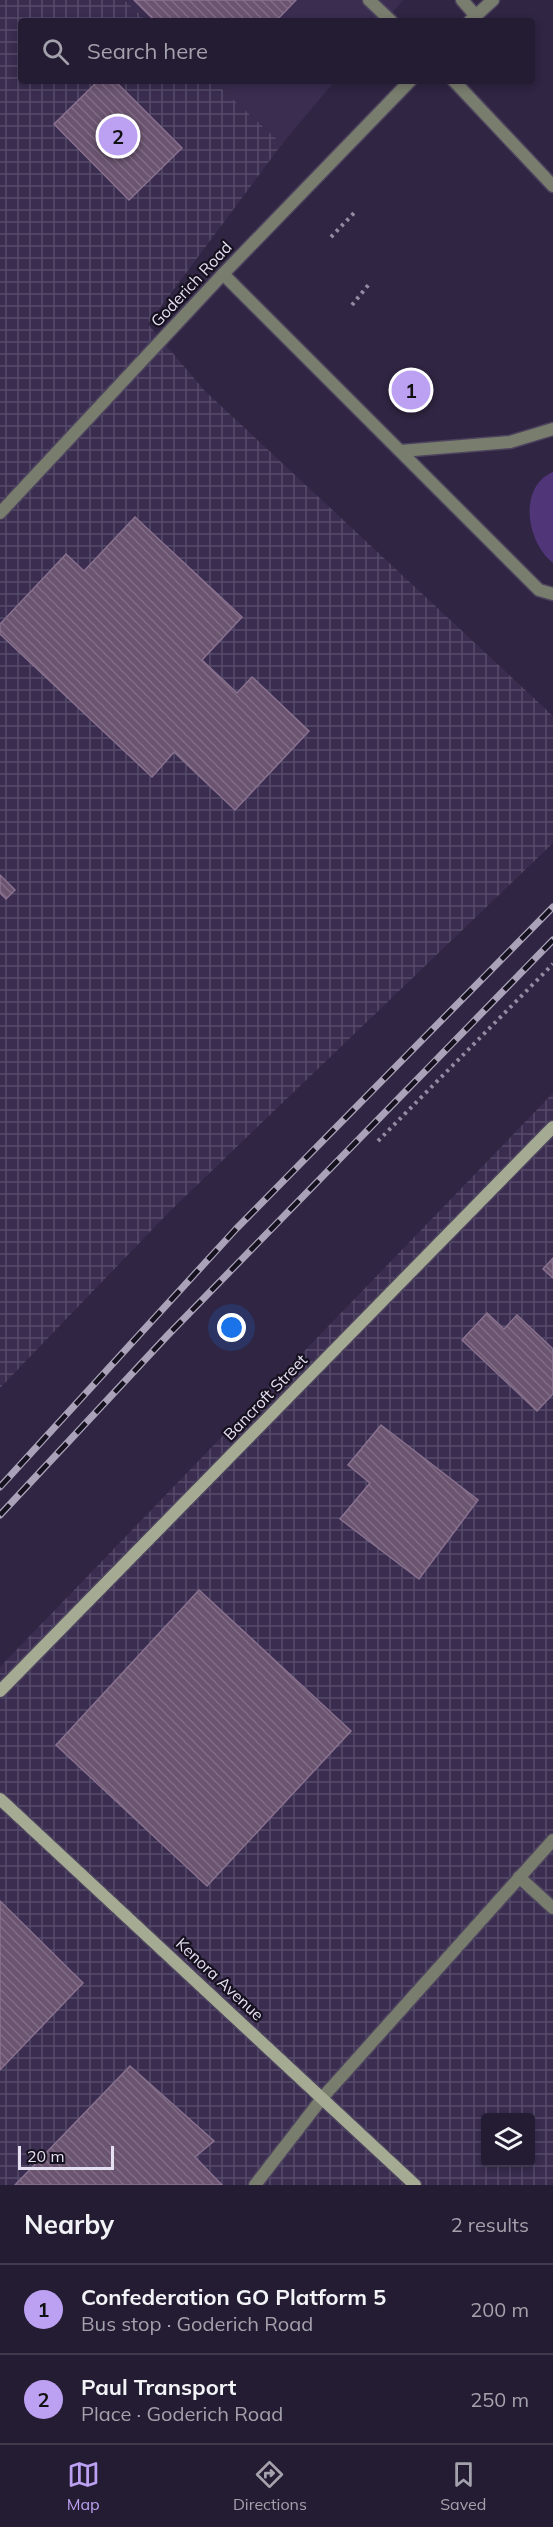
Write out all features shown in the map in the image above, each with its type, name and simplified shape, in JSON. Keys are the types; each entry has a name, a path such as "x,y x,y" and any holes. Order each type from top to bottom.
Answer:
{"street":[{"path":"369,0 388,18"},
{"path":"462,0 473,18 493,0"},
{"name":"Goderich Road","path":"0,513 223,273 407,84"},
{"path":"457,84 553,186"},
{"path":"223,273 539,590 553,594"},
{"path":"402,451 510,442 553,429"},
{"name":"Bancroft Street","path":"0,1691 553,1127"},
{"name":"Kenora Avenue","path":"0,1799 416,2185"},
{"path":"255,2185 323,2097 553,1840"},
{"path":"519,1877 553,1908"}],"path":[{"path":"331,237 354,213"},
{"path":"352,305 370,283"},
{"path":"378,1141 553,964"}],"shaded area":[{"path":"0,0 124,0 144,18 18,18 18,84 216,84 282,144 148,324 204,390 553,716 553,843 170,1211 0,1388"},
{"path":"124,0 403,0 388,18 144,18"},
{"path":"216,84 332,84 282,144"},
{"path":"553,472 553,563 544,554 532,529 530,502 534,490 542,479"},
{"path":"553,1093 553,2185 0,2185 0,1667"}],"building":[{"path":"134,0 296,0 279,18 152,18"},
{"path":"95,84 118,84 182,148 129,200 54,124"},
{"path":"135,517 242,617 202,660 237,693 252,677 309,731 235,810 174,752 152,777 0,634 0,624 66,554 84,571"},
{"path":"0,875 15,890 6,899 0,893"},
{"path":"553,1258 553,1278 543,1269"},
{"path":"487,1313 504,1329 517,1315 553,1349 553,1394 537,1411 462,1340"},
{"path":"381,1425 478,1500 419,1579 340,1519 370,1483 348,1465"},
{"path":"199,1590 351,1731 207,1886 56,1745"},
{"path":"0,1901 83,1983 0,2070"},
{"path":"130,2066 214,2141 195,2157 222,2185 15,2185"}],"railway":[{"path":"0,1487 236,1229 553,907"},
{"path":"0,1515 167,1336 553,940"}],"place":[{"name":"Paul Transport","path":"118,136"},
{"name":"Confederation GO Platform 5","path":"411,390"}]}
